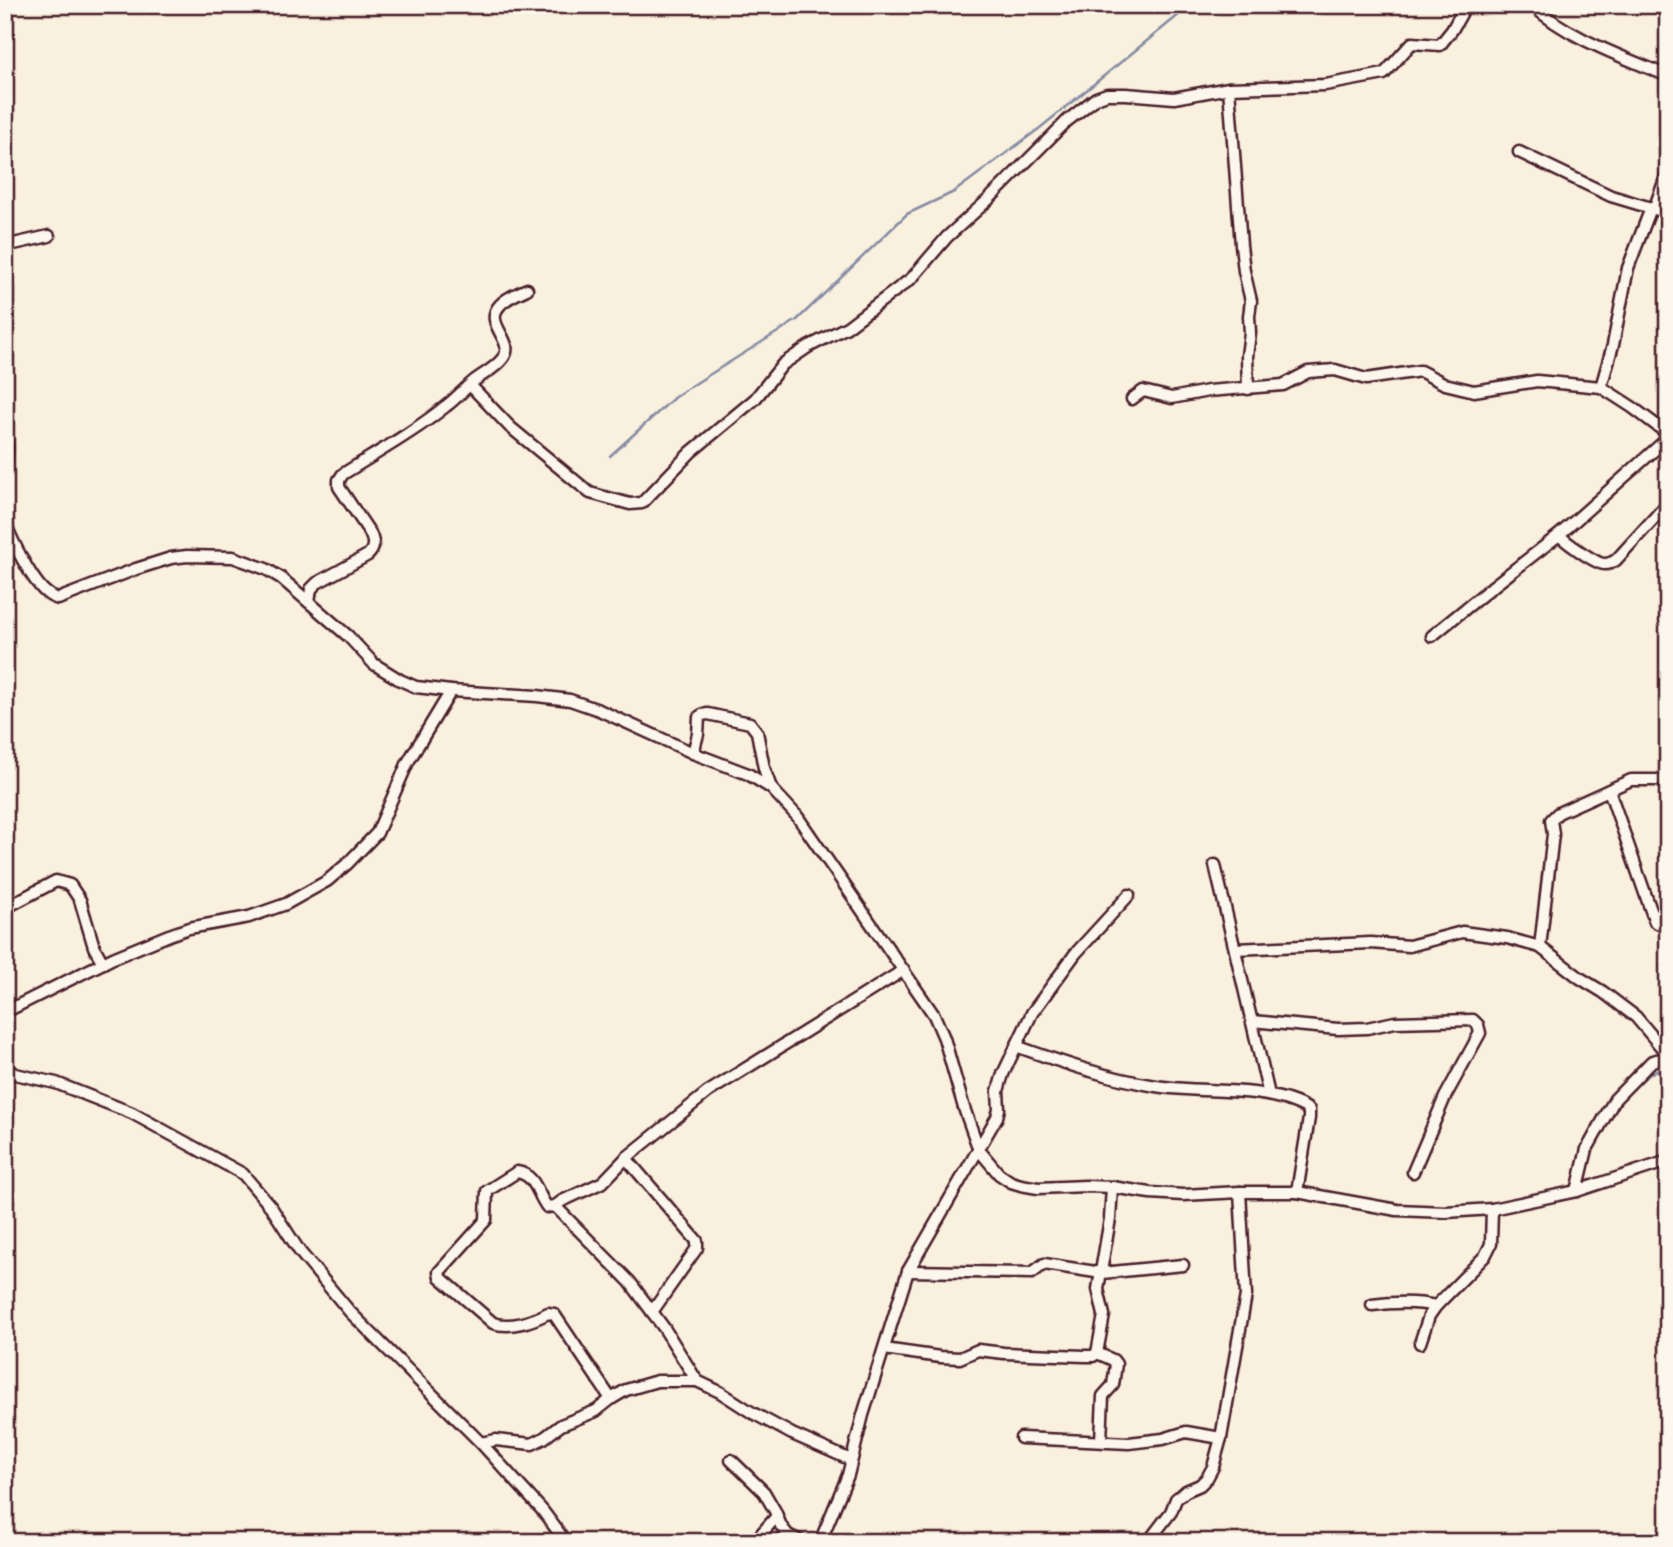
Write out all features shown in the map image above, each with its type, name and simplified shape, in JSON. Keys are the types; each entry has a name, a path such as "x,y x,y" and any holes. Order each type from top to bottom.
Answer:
{"street":[{"path":"470,384 510,427 590,493 630,504 642,503 691,452 755,399 783,364 808,347 847,327 912,278 947,237 1067,121 1096,98 1107,94 1126,94 1174,98 1230,88 1325,85 1384,74 1412,43 1440,45 1466,5"},
{"path":"1532,5 1563,28 1668,76"},
{"path":"1230,88 1241,245 1251,301 1247,356 1248,389"},
{"path":"1519,152 1611,196 1668,213"},
{"path":"1601,387 1613,345 1628,268 1652,208 1668,177"},
{"path":"5,246 48,236"},
{"path":"309,602 311,589 317,583 373,550 370,533 339,487 343,474 423,423 496,366 506,355 507,345 495,325 494,317 499,306 527,289"},
{"path":"1132,398 1143,391 1172,398 1208,391 1283,385 1308,372 1335,370 1366,379 1420,371 1445,384 1474,391 1537,382 1601,387 1632,407 1668,436 1559,535 1432,636"},
{"path":"5,429 5,473"},
{"path":"1559,535 1595,562 1608,564 1616,559 1668,503"},
{"path":"5,522 36,581 47,594 58,598 172,558 233,557 266,569 281,578 348,636 374,664 416,687 570,700 748,774 771,788 797,816 934,1015 944,1038 979,1150 999,1174 1011,1182 1038,1188 1112,1187 1184,1195 1297,1192 1397,1210 1446,1212 1493,1209 1577,1191 1668,1161"},
{"path":"5,1012 103,963 189,928 249,916 286,904 327,881 377,833 408,762 450,691"},
{"path":"693,753 699,717 702,715 750,723 757,732 771,788"},
{"path":"1540,947 1553,834 1551,820 1558,813 1631,780 1668,780"},
{"path":"1609,790 1655,922 1668,927"},
{"path":"1215,865 1269,1095"},
{"path":"5,908 56,881 70,885 80,900 94,947 103,963"},
{"path":"820,1542 848,1475 863,1415 908,1271 997,1118 998,1091 1003,1074 1032,1013 1075,954 1129,895"},
{"path":"1235,949 1371,943 1409,946 1462,932 1507,938 1540,947 1636,1017 1668,1056 1652,1061 1615,1099 1587,1149 1577,1191"},
{"path":"611,1399 554,1314 548,1312 509,1326 493,1323 440,1276 439,1272 486,1220 487,1191 517,1172 526,1174 547,1207 555,1206 603,1182 626,1158 708,1092 904,970"},
{"path":"1252,1021 1338,1029 1367,1028 1395,1022 1474,1020 1479,1033 1445,1097 1413,1172"},
{"path":"1016,1046 1083,1070 1157,1086 1247,1091 1302,1105 1309,1110 1297,1192"},
{"path":"5,1068 15,1074 56,1083 132,1112 243,1174 271,1207 300,1252 350,1312 481,1444 542,1510 566,1542"},
{"path":"626,1158 697,1241 697,1248 652,1312"},
{"path":"884,1349 960,1358 978,1350 1093,1356 1097,1353 1104,1315 1098,1289 1110,1219 1112,1187"},
{"path":"1148,1542 1171,1512 1176,1499 1207,1478 1221,1438 1246,1295 1240,1192"},
{"path":"555,1206 630,1282 697,1381"},
{"path":"1420,1343 1429,1316 1436,1306 1485,1256 1491,1244 1493,1209"},
{"path":"908,1271 1032,1273 1044,1264 1102,1273 1183,1265"},
{"path":"1372,1304 1420,1302 1436,1306"},
{"path":"1097,1353 1116,1364 1113,1385 1103,1396 1101,1441"},
{"path":"481,1444 496,1440 532,1444 561,1425 596,1412 626,1390 657,1381 697,1381 792,1434 851,1460"},
{"path":"1021,1437 1129,1443 1163,1439 1186,1432 1221,1438"},
{"path":"732,1460 764,1492 780,1526 788,1535 802,1542"},
{"path":"754,1542 777,1516"}],"waterway":[{"path":"610,456 677,395 797,320 907,214 954,192 1040,128 1191,5"},
{"path":"1637,1083 1668,1065"}]}
